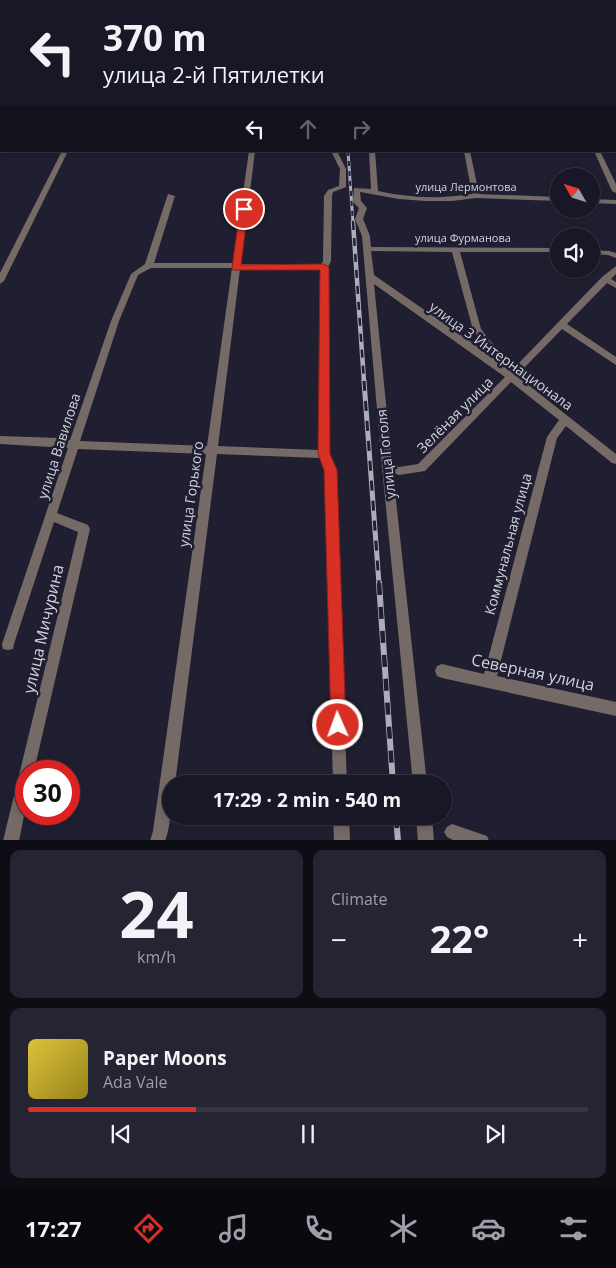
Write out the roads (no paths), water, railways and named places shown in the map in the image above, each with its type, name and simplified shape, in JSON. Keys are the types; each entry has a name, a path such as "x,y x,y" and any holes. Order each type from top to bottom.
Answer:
{"street":[{"path":"0,280 64,152"},
{"name":"улица Горького","path":"157,840 163,822 252,152"},
{"path":"334,152 343,169 342,187 330,192 328,196 327,261 324,267 324,454 330,470 340,775"},
{"path":"372,152 375,192"},
{"path":"467,152 476,196"},
{"path":"597,152 616,191"},
{"name":"улица Гоголя","path":"375,192 356,189 357,202 363,208 359,219 366,236 387,467 419,775"},
{"name":"улица Лермонтова","path":"375,192 394,198 463,199 476,196 550,199"},
{"path":"171,196 149,265 236,268 324,267"},
{"path":"600,201 616,202"},
{"name":"улица Фурманова","path":"367,249 550,250"},
{"path":"455,249 476,330 515,374"},
{"path":"600,253 616,256"},
{"name":"улица Вавилова","path":"8,644 76,445 115,321 135,274 149,265"},
{"name":"Зелёная улица","path":"387,467 399,471 421,468 616,269"},
{"name":"улица 3 Интернационала","path":"369,276 515,374 565,420 616,460"},
{"path":"605,279 616,285"},
{"path":"562,325 616,362"},
{"name":"Коммунальная улица","path":"489,680 552,437 565,420"},
{"path":"0,440 60,442 76,445 324,454"},
{"name":"улица Мичурина","path":"30,760 84,528 51,516"},
{"name":"Северная улица","path":"442,671 616,709"},
{"name":"улица Мичурина","path":"11,840 15,823"},
{"path":"341,825 342,840"},
{"path":"425,825 426,840"},
{"path":"452,832 482,840"}],"railway":[{"path":"348,152 353,223"},
{"path":"353,222 364,382"},
{"path":"364,381 379,584"},
{"path":"379,583 392,775"},
{"path":"397,825 398,840"}]}
